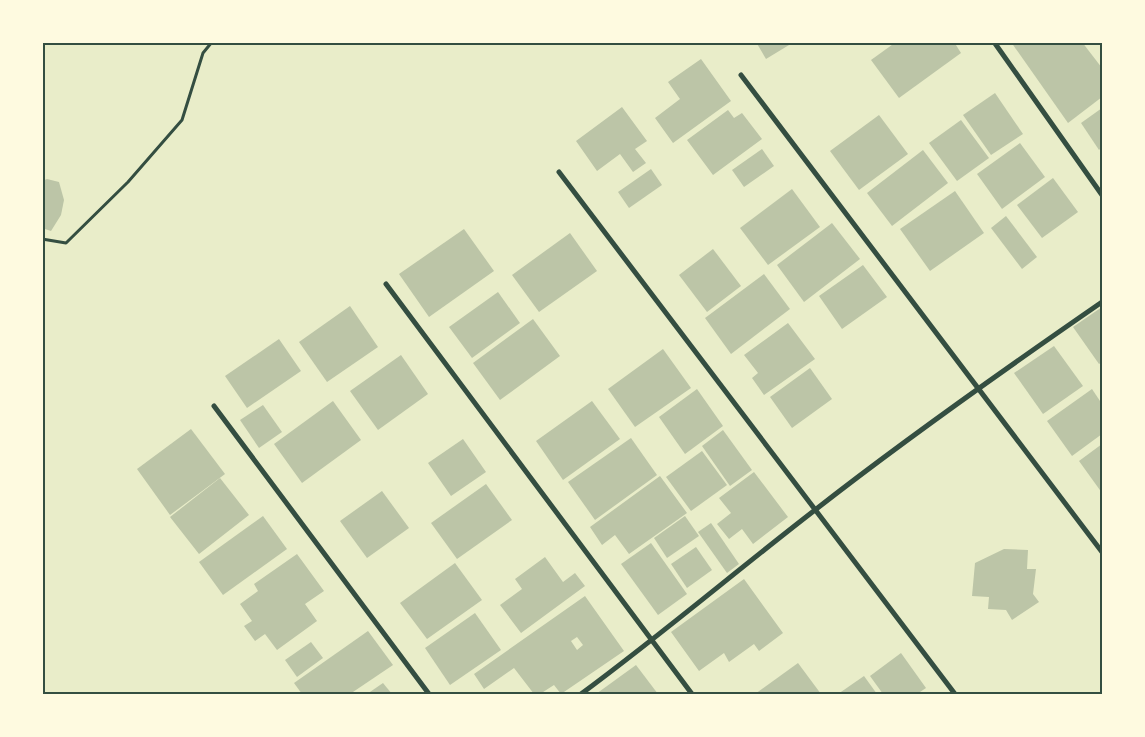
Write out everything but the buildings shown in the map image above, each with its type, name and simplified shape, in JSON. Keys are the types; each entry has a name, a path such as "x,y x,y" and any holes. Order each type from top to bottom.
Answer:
{"street":[{"path":"994,42 1102,195"},
{"path":"741,74 1102,552"},
{"path":"560,172 954,694"},
{"path":"386,284 692,694"},
{"path":"581,694 652,641 815,510 979,388 1102,302"},
{"path":"214,406 428,694"}],"path":[{"path":"42,239 66,243 128,182 182,120 203,53 212,42"}]}
